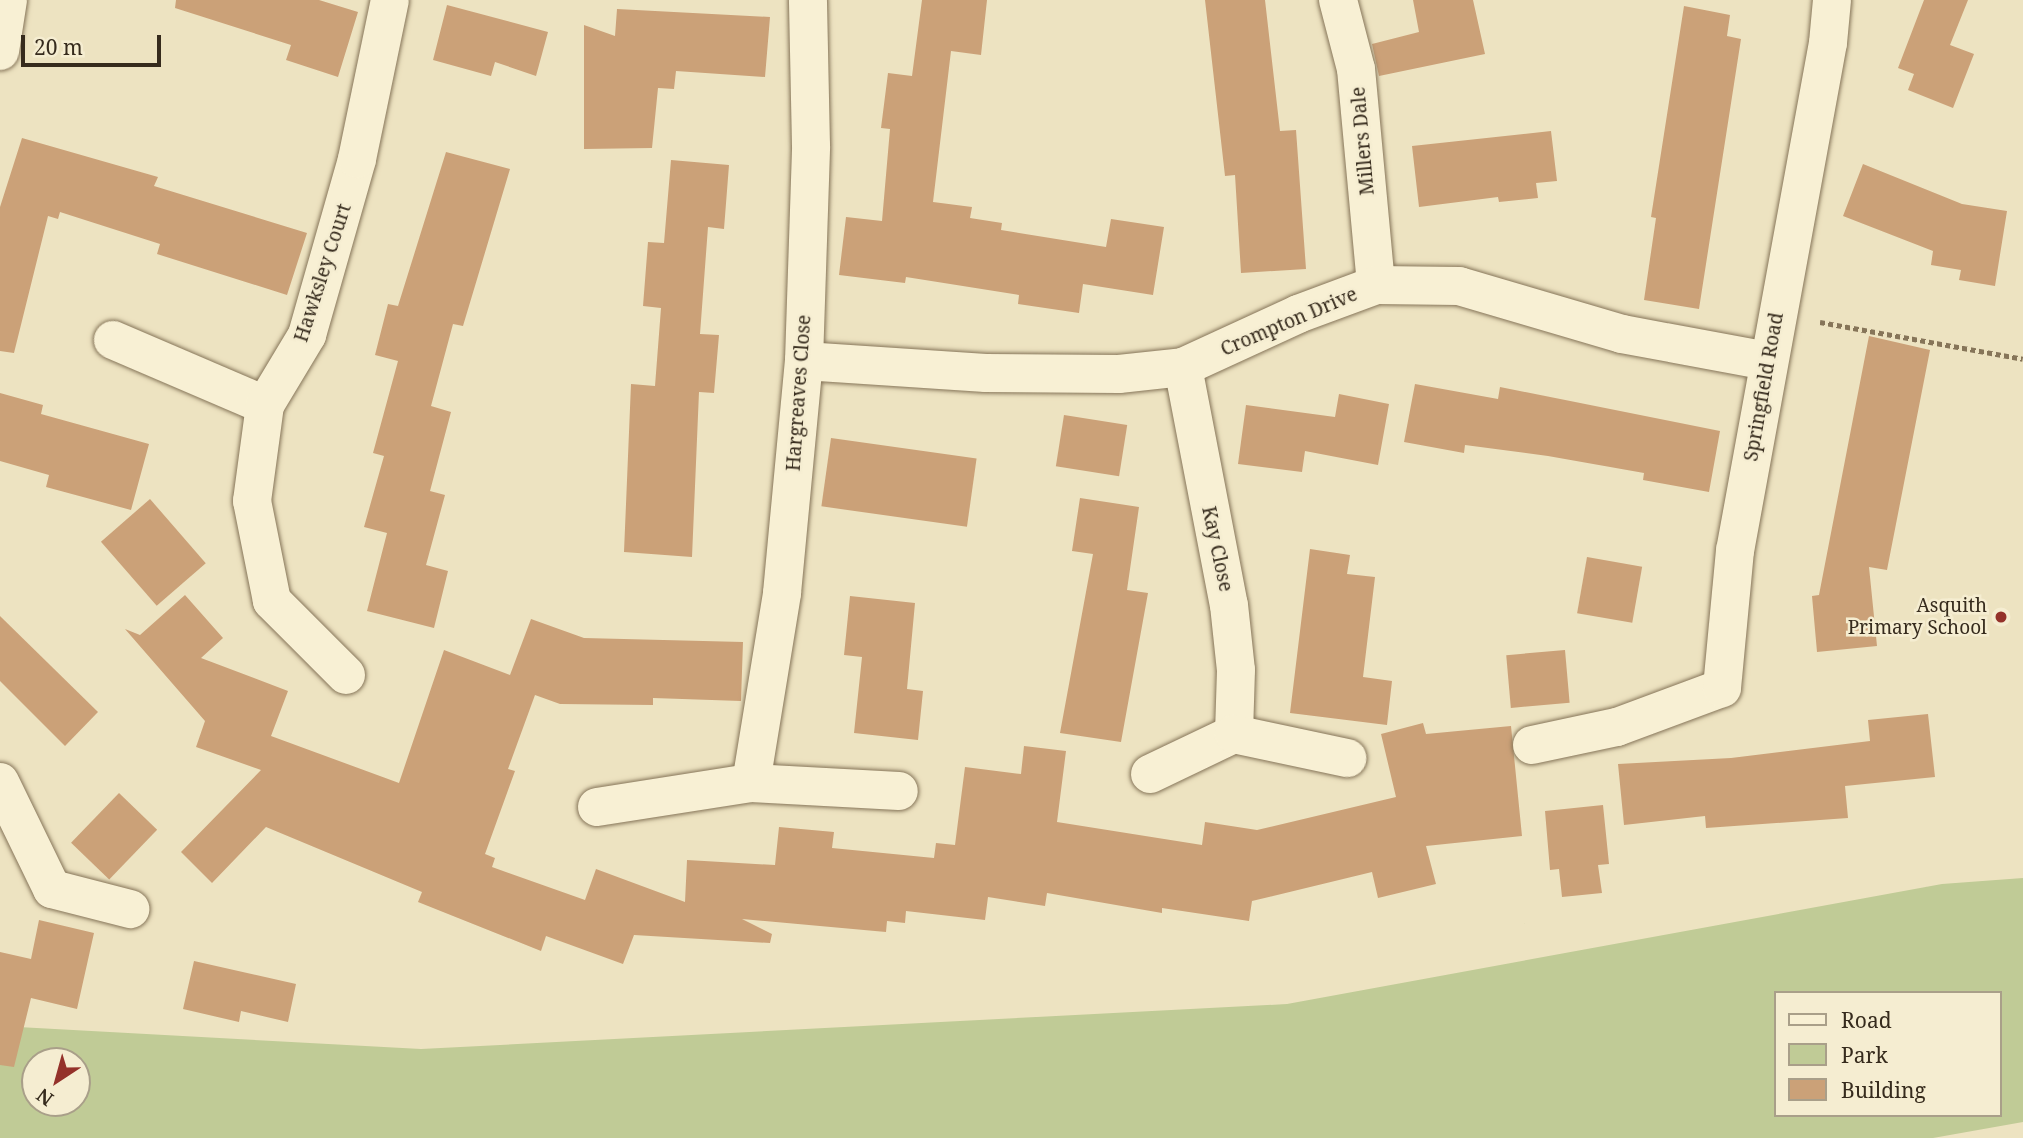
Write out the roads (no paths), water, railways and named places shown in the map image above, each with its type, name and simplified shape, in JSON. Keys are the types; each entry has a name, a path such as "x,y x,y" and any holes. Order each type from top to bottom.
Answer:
{"street":[{"path":"0,51 8,0"},
{"name":"Hawksley Court","path":"346,675 272,601 252,501 265,405 307,335 358,159 390,0"},
{"name":"Hargreaves Close","path":"751,783 782,593 804,361 811,146 808,0"},
{"name":"Millers Dale","path":"1338,0 1356,69 1376,285"},
{"name":"Springfield Road","path":"1532,745 1578,738 1723,688 1735,551 1828,43 1832,0"},
{"name":"Crompton Drive","path":"804,361 986,373 1119,374 1183,367 1298,313 1376,285 1459,286 1622,334 1768,361"},
{"path":"113,340 265,405"},
{"name":"Kay Close","path":"1183,367 1229,605 1236,670 1234,734"},
{"path":"1150,774 1234,734 1347,758"},
{"path":"0,782 52,889 130,909"},
{"path":"597,807 751,783 899,791"}],"place":[{"name":"Asquith Primary School","path":"2001,617"}]}
